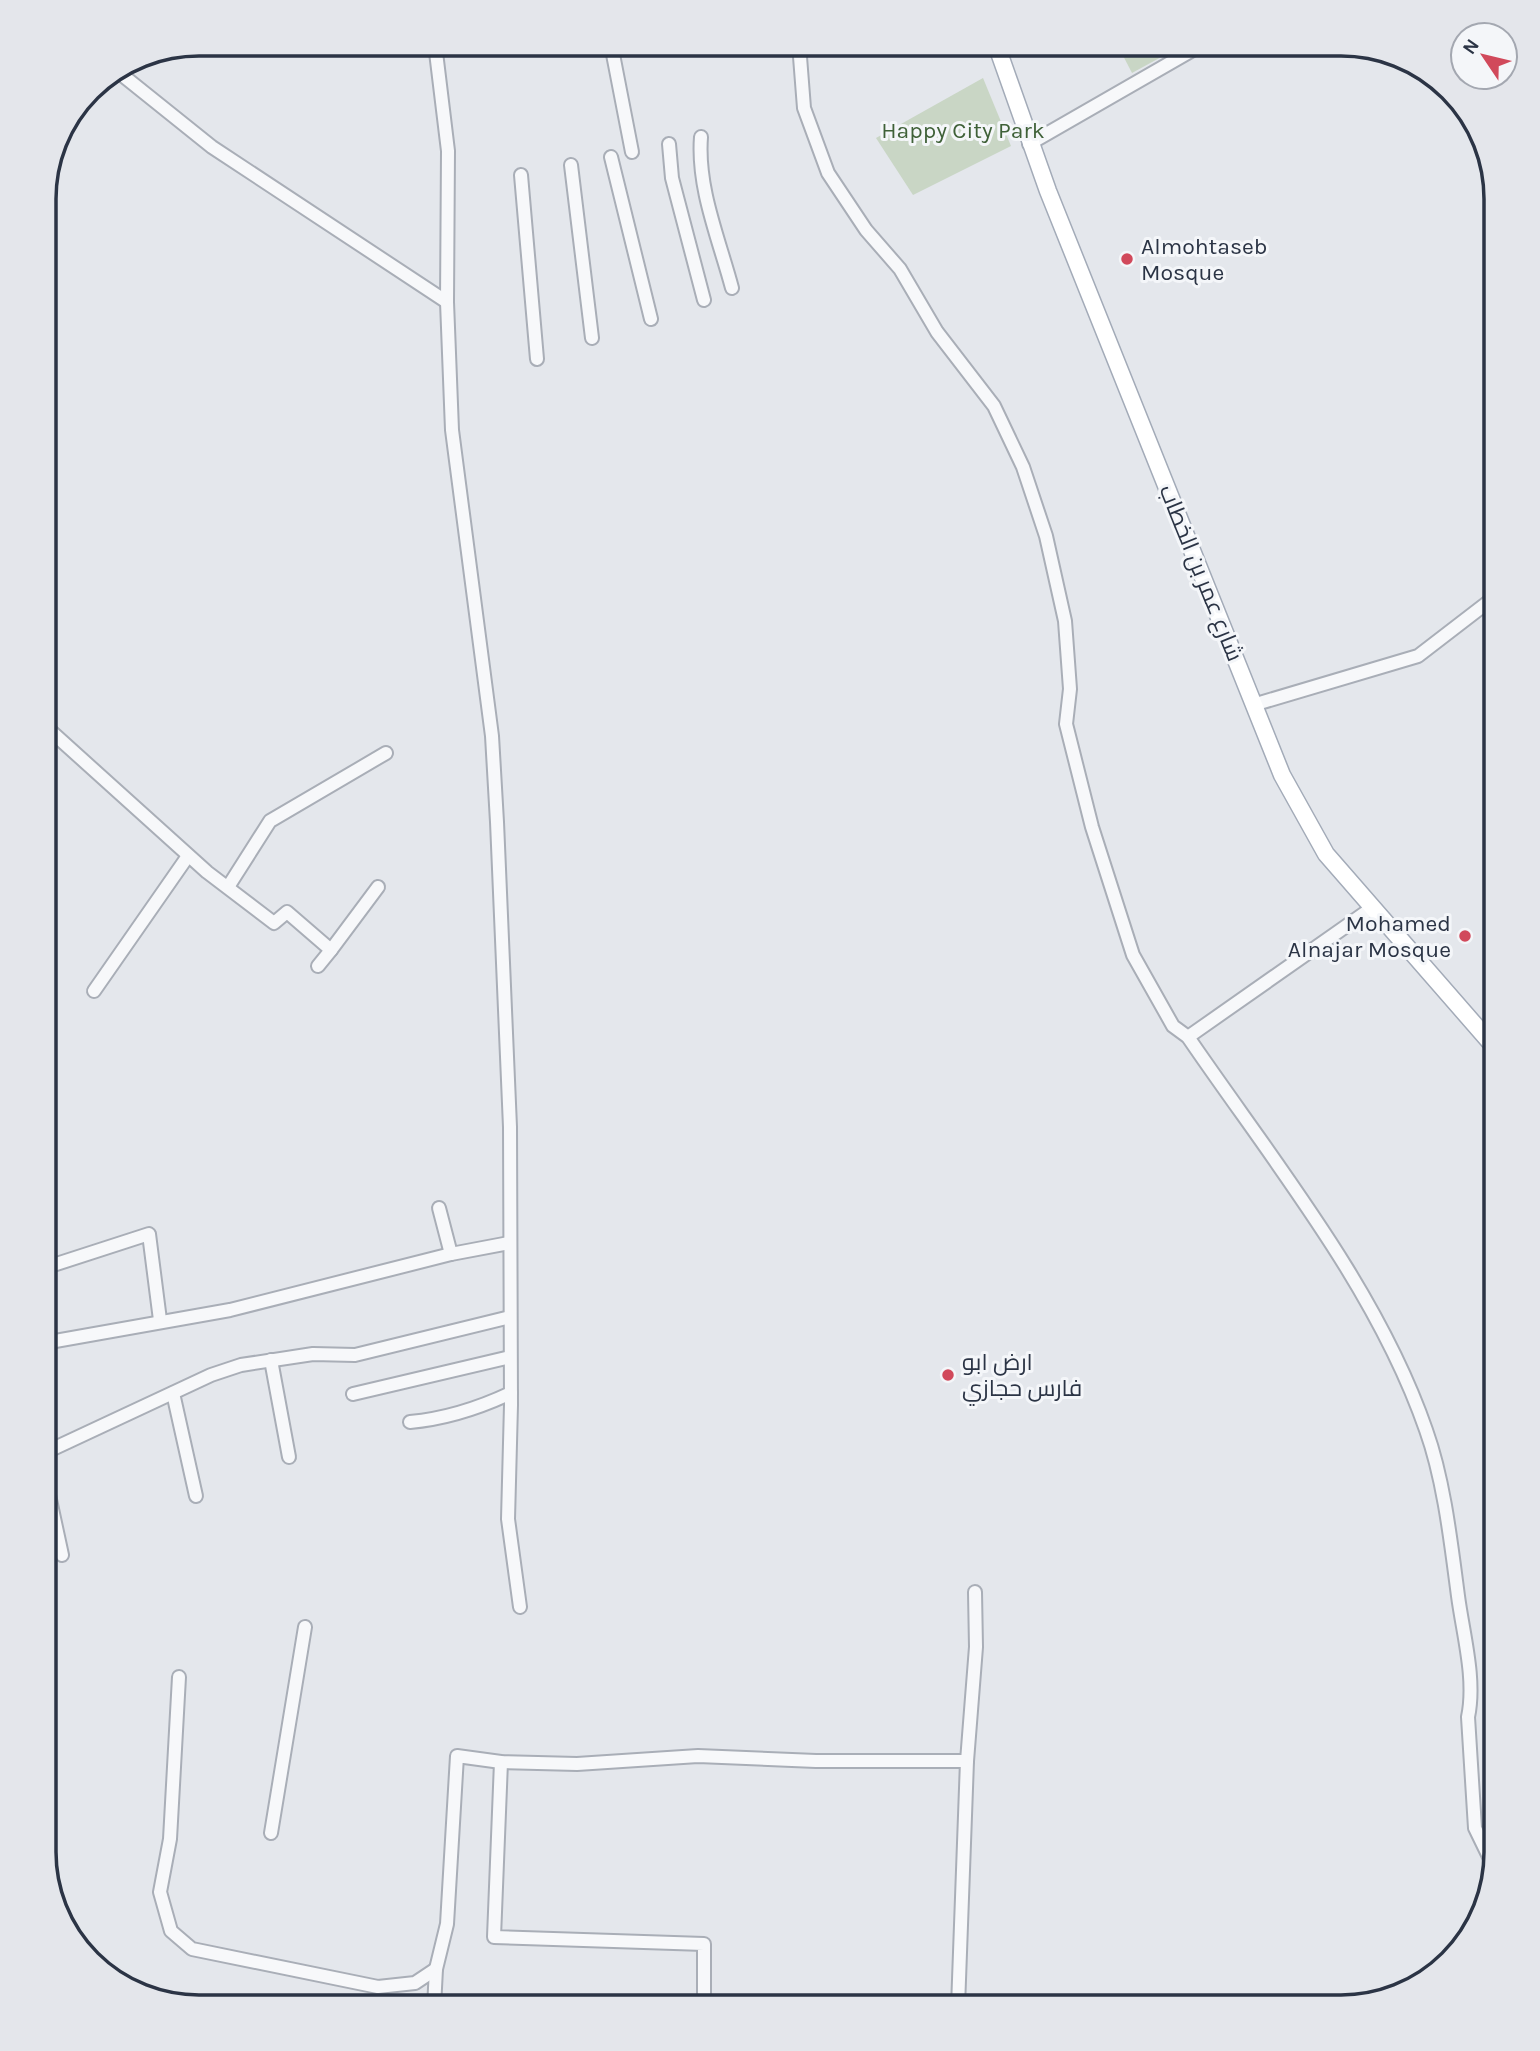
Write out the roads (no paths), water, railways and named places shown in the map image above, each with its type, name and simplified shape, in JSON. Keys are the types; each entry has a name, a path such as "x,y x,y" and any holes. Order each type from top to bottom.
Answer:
{"main road":[{"name":"شارع عمر بن الخطاب","path":"1000,56 1030,144 1282,775 1326,854 1484,1035"}],"street":[{"path":"436,56 448,151 447,302 452,430 492,736 510,1127 511,1392 508,1519 520,1606"},
{"path":"613,56 632,152"},
{"path":"800,56 804,108 828,173 866,230 900,269 937,332 994,406 1023,467 1046,536 1065,621 1070,688 1066,724 1092,827 1133,955 1172,1026 1188,1037 1318,1225 1372,1314 1427,1432 1450,1535 1471,1702 1468,1717 1475,1828 1484,1846"},
{"path":"1030,144 1182,56"},
{"path":"124,77 212,147 447,302"},
{"path":"701,138 700,159 704,187 732,288"},
{"path":"669,144 672,178 704,300"},
{"path":"611,157 651,319"},
{"path":"571,165 592,338"},
{"path":"521,175 537,359"},
{"path":"1253,705 1418,656 1484,605"},
{"path":"56,735 188,856 274,923 287,912 331,950"},
{"path":"228,887 270,821 386,752"},
{"path":"94,991 188,856"},
{"path":"318,966 378,887"},
{"path":"1188,1037 1371,908"},
{"path":"439,1208 451,1254"},
{"path":"56,1264 149,1234 160,1320"},
{"path":"56,1341 160,1320 230,1310 451,1254 509,1243"},
{"path":"56,1447 211,1375 271,1360 313,1354 355,1355 510,1317"},
{"path":"353,1394 510,1357"},
{"path":"271,1360 289,1457"},
{"path":"173,1392 196,1496"},
{"path":"410,1422 434,1420 486,1404 511,1392"},
{"path":"56,1527 62,1555"},
{"path":"958,1995 967,1761 976,1647 975,1592"},
{"path":"271,1833 305,1627"},
{"path":"179,1677 170,1839 160,1892 172,1931 192,1949 378,1987 415,1983 436,1969"},
{"path":"435,1995 436,1969 447,1924 457,1756 501,1762 577,1764 698,1756 816,1761 967,1761"},
{"path":"501,1762 494,1937 704,1944 704,1995"}],"place":[{"name":"Almohtaseb Mosque","path":"1127,259"},
{"name":"Mohamed Alnajar Mosque","path":"1465,936"},
{"name":"ارض ابو فارس حجازي","path":"948,1375"}],"park label":[{"name":"Happy City Park","path":"963,130"}]}
